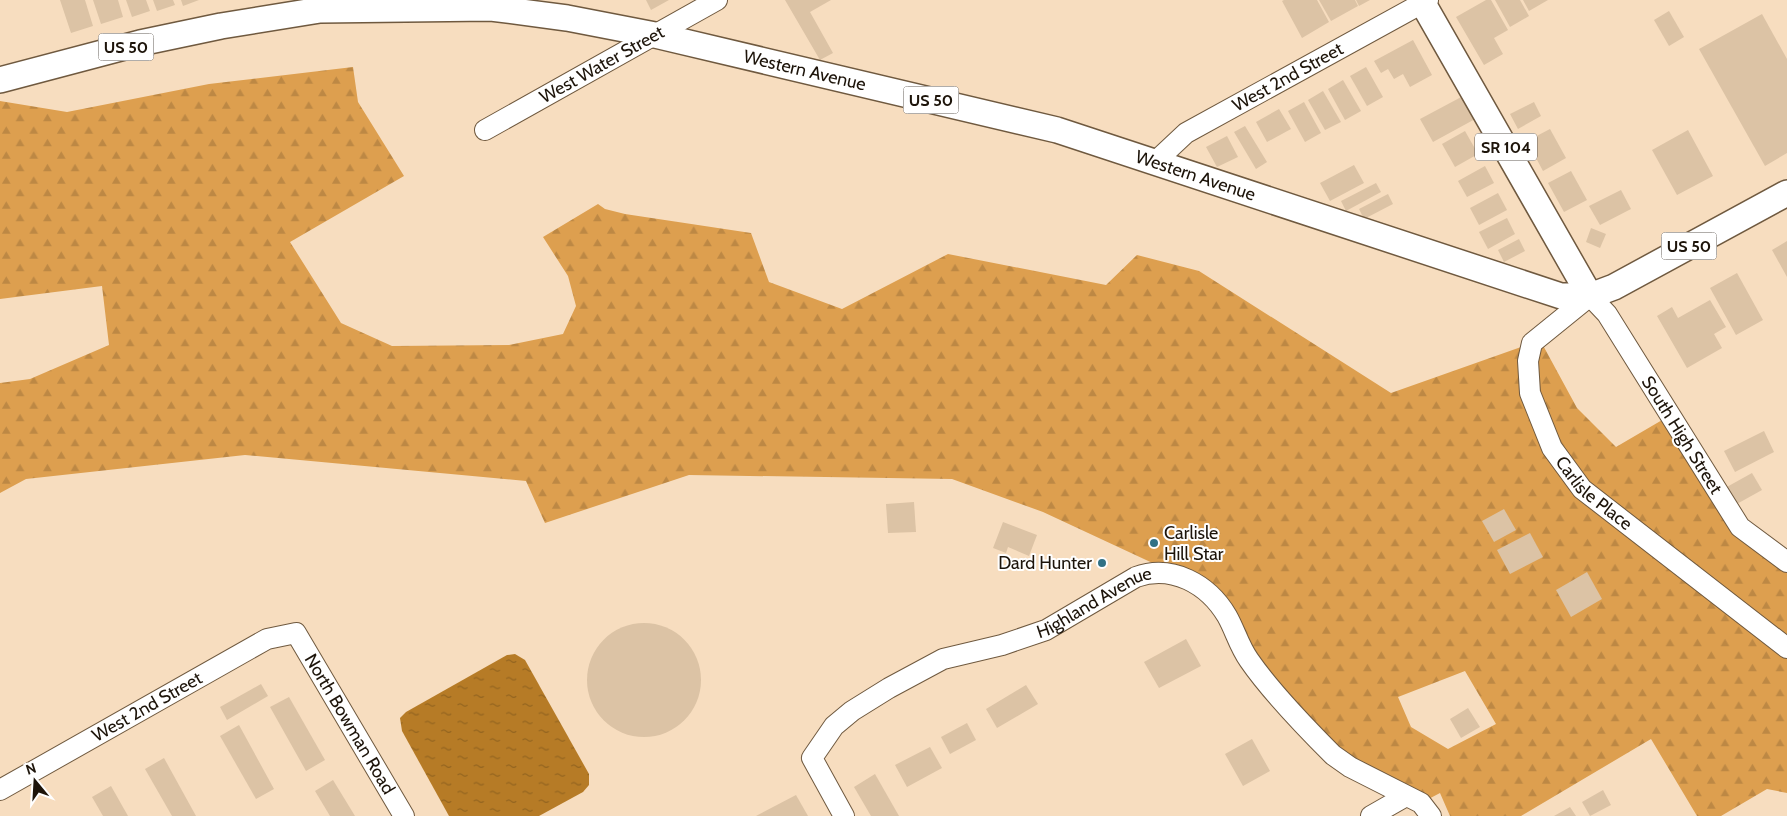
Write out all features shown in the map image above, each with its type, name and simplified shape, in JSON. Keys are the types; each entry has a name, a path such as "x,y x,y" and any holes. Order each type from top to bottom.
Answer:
{"main road":[{"name":"SR 104","path":"1424,1 1590,296"},
{"name":"Western Avenue","path":"0,80 140,43 222,26 320,10 404,4 492,8 567,18 655,35 1057,130 1561,296 1590,296"},
{"name":"US 50","path":"1590,296 1614,287 1787,193"}],"street":[{"name":"West Water Street","path":"485,130 717,0"},
{"name":"West 2nd Street","path":"1154,163 1186,132 1424,1"},
{"name":"South High Street","path":"1590,296 1607,314 1740,527 1787,562"},
{"name":"Carlisle Place","path":"1590,296 1532,343 1528,360 1530,392 1552,448 1582,489 1787,648"},
{"name":"Highland Avenue","path":"844,816 812,758 834,726 852,711 943,659 1002,645 1046,630 1136,577 1151,572 1174,573 1202,588 1226,616 1249,660 1332,755 1350,767 1421,804 1431,816"},
{"name":"West 2nd Street","path":"0,790 267,639 296,633"},
{"name":"North Bowman Road","path":"296,633 404,816"},
{"path":"1371,816 1406,796"}],"green space":[{"path":"353,67 358,102 404,176 290,242 341,323 392,346 509,345 563,334 576,306 568,276 543,237 598,204 605,209 625,214 751,233 769,282 842,309 948,254 1106,285 1137,255 1199,271 1391,393 1532,343 1539,338 1577,408 1616,447 1669,416 1740,527 1787,562 1787,793 1767,789 1721,816 1697,816 1651,739 1521,816 1450,816 1440,793 1421,803 1333,755 1226,615 1174,573 1043,512 952,479 689,475 545,523 526,481 245,455 26,479 0,493 0,383 30,379 109,345 102,286 0,299 0,101 67,112 209,84","holes":["1465,671 1496,724 1448,749 1411,727 1398,697"]}],"water":[{"path":"515,654 525,660 589,774 589,785 583,792 539,816 449,816 402,731 400,718 406,712 507,655"}],"building":[{"path":"60,0 85,0 93,26 71,33"},
{"path":"93,0 118,0 123,17 101,24"},
{"path":"126,0 146,0 150,11 132,17"},
{"path":"153,0 173,0 175,5 157,11"},
{"path":"181,0 199,0 183,6"},
{"path":"646,0 669,0 651,10"},
{"path":"785,0 831,0 810,12 833,53 820,60"},
{"path":"1317,0 1329,22 1302,38 1282,1"},
{"path":"1319,0 1355,0 1358,6 1331,21"},
{"path":"1356,0 1370,0 1359,6"},
{"path":"1486,0 1491,0 1508,30 1494,38 1503,54 1484,65 1456,17"},
{"path":"1495,0 1520,0 1529,16 1510,27"},
{"path":"1523,0 1548,0 1529,11"},
{"path":"1669,11 1684,37 1669,46 1654,20"},
{"path":"1762,14 1787,59 1787,153 1765,166 1699,49"},
{"path":"1413,40 1432,75 1410,87 1403,74 1394,79 1388,69 1381,73 1374,61"},
{"path":"1366,67 1383,97 1367,106 1350,76"},
{"path":"1343,80 1361,111 1345,120 1328,89"},
{"path":"1323,91 1341,122 1325,130 1308,100"},
{"path":"1465,95 1477,118 1433,142 1420,119"},
{"path":"1304,102 1321,133 1305,142 1288,111"},
{"path":"1534,102 1541,116 1518,129 1510,114"},
{"path":"1279,109 1291,129 1267,142 1256,122"},
{"path":"1245,126 1267,162 1256,169 1234,132"},
{"path":"1550,129 1566,158 1543,171 1527,141"},
{"path":"1688,130 1713,176 1677,195 1652,150"},
{"path":"1465,131 1478,154 1455,167 1442,144"},
{"path":"1227,136 1238,157 1217,167 1206,147"},
{"path":"1354,165 1364,183 1330,201 1320,183"},
{"path":"1485,166 1494,183 1467,197 1458,181"},
{"path":"1571,171 1587,200 1564,212 1548,183"},
{"path":"1376,183 1381,192 1346,211 1341,201"},
{"path":"1621,190 1631,209 1600,225 1589,206"},
{"path":"1498,193 1507,210 1479,225 1470,208"},
{"path":"1388,194 1393,204 1364,219 1359,209"},
{"path":"1507,218 1515,234 1488,249 1479,232"},
{"path":"1591,228 1606,234 1600,248 1586,242"},
{"path":"1519,239 1525,251 1504,262 1498,250"},
{"path":"1787,241 1787,277 1772,250"},
{"path":"1737,273 1763,320 1736,335 1710,288"},
{"path":"1710,300 1726,327 1714,334 1722,348 1687,368 1657,316 1672,307 1678,318"},
{"path":"1764,431 1774,452 1735,472 1724,451"},
{"path":"1752,473 1762,490 1735,505 1725,488"},
{"path":"914,502 916,532 888,533 886,504"},
{"path":"1504,509 1516,530 1494,542 1482,521"},
{"path":"1003,522 1037,535 1029,556 1008,547 1006,553 993,548"},
{"path":"1530,533 1543,557 1510,574 1497,550"},
{"path":"1587,572 1602,599 1571,617 1556,590"},
{"path":"644,623 666,628 684,640 696,658 701,680 696,702 684,720 666,732 644,737 622,732 604,720 592,702 587,680 592,658 604,640 622,628"},
{"path":"1186,639 1201,666 1159,688 1144,662"},
{"path":"261,684 268,696 227,720 220,707"},
{"path":"1026,685 1038,704 997,728 986,709"},
{"path":"289,697 325,760 306,771 270,707"},
{"path":"1468,708 1480,727 1461,738 1450,719"},
{"path":"967,723 976,740 950,754 941,737"},
{"path":"239,725 274,789 256,799 220,736"},
{"path":"1252,739 1270,771 1243,786 1225,754"},
{"path":"930,747 942,768 907,787 895,765"},
{"path":"164,758 196,816 172,816 145,769"},
{"path":"875,774 899,816 871,816 854,787"},
{"path":"333,780 355,816 330,816 315,791"},
{"path":"111,786 128,816 103,816 92,797"},
{"path":"1603,790 1611,805 1590,816 1582,802"},
{"path":"796,795 808,816 756,816"},
{"path":"1570,807 1576,816 1554,816"}],"place":[{"name":"Carlisle Hill Star","path":"1154,543"},
{"name":"Dard Hunter","path":"1102,563"}]}
